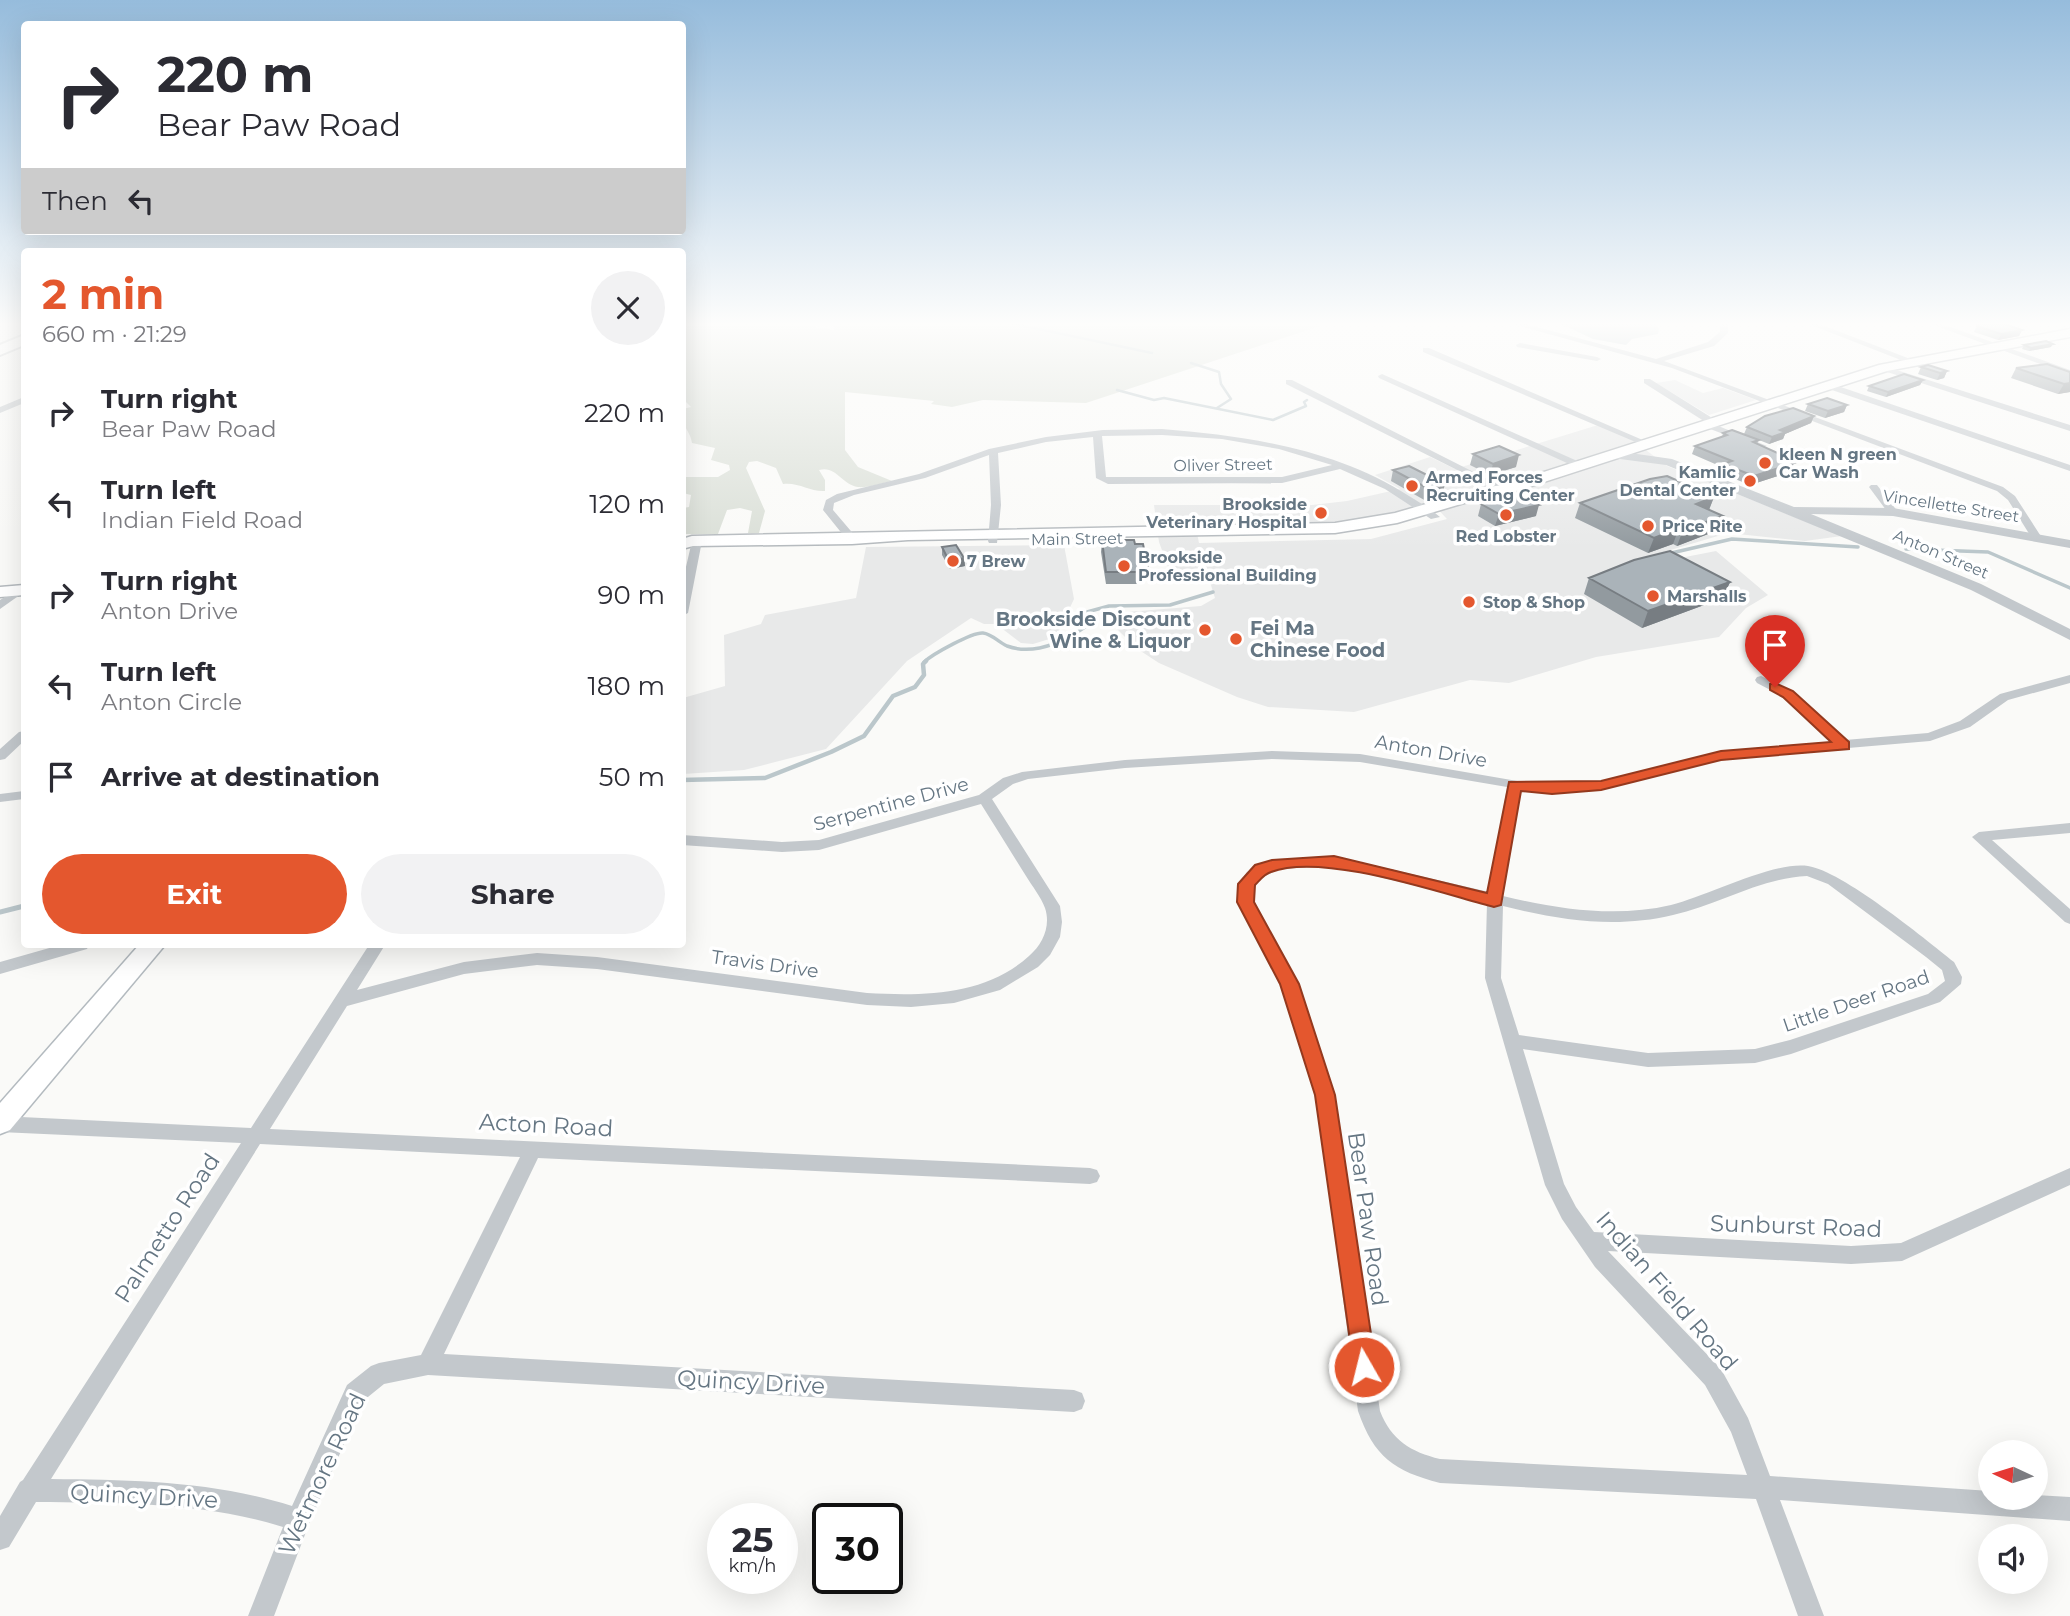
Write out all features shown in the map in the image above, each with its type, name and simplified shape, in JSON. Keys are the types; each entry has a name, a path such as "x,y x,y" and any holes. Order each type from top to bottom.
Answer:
{"main road":[{"name":"Main Street","path":"689,541 852,539 860,542 994,537 1377,532 1431,514 1497,497 1504,490 1791,398"},
{"path":"0,592 21,590"},
{"path":"0,1123 150,948"}],"street":[{"path":"1322,398 1504,490"},
{"path":"1432,398 1581,466"},
{"path":"1540,398 1648,444"},
{"path":"1673,398 1711,424 1763,446"},
{"path":"1759,398 2000,489 2012,498 2037,538"},
{"path":"1865,398 2070,468"},
{"path":"1978,398 2070,428"},
{"path":"0,410 21,401"},
{"path":"852,539 828,510 833,499 924,476 993,451 1133,431 1208,435 1344,464 1431,514"},
{"name":"Oliver Street","path":"1097,435 1098,471 1101,478 1120,481 1270,481 1292,479 1344,464"},
{"name":"Vincellette Street","path":"1648,444 1668,462"},
{"path":"993,451 994,537"},
{"name":"Vincellette Street","path":"1616,454 1668,462 1795,512 1802,509 1893,512 2070,544"},
{"path":"1874,487 1893,512"},
{"name":"Anton Street","path":"1795,512 1986,591 2070,635"},
{"path":"686,571 689,541"},
{"path":"0,606 21,591"},
{"name":"Anton Drive","path":"984,798 1008,781 1039,773 1272,755 1360,758 1514,786 1552,789 1601,786 1721,755 1902,741 1950,732 2004,697 2070,679"},
{"path":"1761,680 1788,694 1843,746"},
{"path":"0,756 21,738"},
{"name":"Indian Field Road","path":"1514,786 1494,901 1493,978 1555,1185 1588,1241 1626,1289 1713,1377 1740,1426 1811,1616"},
{"path":"0,798 21,795"},
{"name":"Serpentine Drive","path":"686,840 800,847 837,841 984,798"},
{"name":"Travis Drive","path":"341,1000 464,968 537,959 597,963 867,999 938,1000 971,995 1018,974 1048,947 1055,926 1052,906 984,798"},
{"path":"2070,828 1979,837 2070,918"},
{"name":"Bear Paw Road","path":"1494,901 1334,861 1278,864 1261,869 1246,884 1246,902 1289,984 1325,1095 1374,1429 1394,1455 1409,1463 1440,1471 1765,1488"},
{"name":"Little Deer Road","path":"1494,901 1578,916 1651,915 1691,905 1785,872 1808,871 1833,880 1932,953 1948,966 1954,977 1953,984 1934,998 1791,1047 1755,1056 1648,1060 1512,1041"},
{"path":"0,968 70,948"},
{"name":"Palmetto Road","path":"0,1538 28,1490 375,948"},
{"name":"Acton Road","path":"0,1123 1090,1176"},
{"path":"428,1364 533,1149"},
{"name":"Sunburst Road","path":"1588,1241 1851,1255 1902,1252 2070,1175"},
{"name":"Quincy Drive","path":"428,1364 1074,1401"},
{"name":"Wetmore Road","path":"261,1616 298,1520 355,1393 379,1374 428,1364"},
{"path":"1765,1488 2070,1510"},
{"name":"Quincy Drive","path":"28,1490 190,1494 266,1509 298,1520"}],"shaded area":[{"path":"686,398 845,398 845,450 858,467 892,481 858,487 825,469 819,470 825,480 825,491 820,491 783,484 776,468 757,461 749,462 746,468 765,511 759,533 748,533 752,511 740,508 727,510 718,534 686,534 686,508 689,507 691,495 686,494 686,477 718,477 730,470 729,465 711,460 715,448 692,443 686,427 686,408 691,407"},
{"path":"908,398 1100,398 1086,403 983,400 952,407 931,404 934,401"},
{"path":"1682,398 1756,400 1709,415"},
{"path":"1598,425 1630,438 1667,466 1842,536 1805,541 1728,533 1657,554 1675,559 1716,551 1768,595 1746,608 1719,637 1596,657 1509,683 1470,680 1354,712 1268,707 1237,697 1159,663 1136,648 1102,614 1201,606 1215,598 1210,582 1174,583 1159,542 1154,505 1312,505 1347,501 1400,489 1375,475 1430,457 1455,469","holes":["1433,504 1447,519 1371,539 1199,543 1196,528 1343,523 1419,510"]},
{"path":"1064,545 1074,599 1056,637 1033,644 1021,643 996,624 984,624 971,618 907,661 826,749 744,770 686,774 686,697 725,686 724,635 761,624 765,615 856,598 866,547"}],"building":[{"path":"1828,398 1847,405 1828,411 1808,404"},
{"path":"1793,408 1814,416 1780,430 1786,432 1772,437 1747,427 1765,416"},
{"path":"1732,430 1759,440 1753,442 1793,460 1789,461 1794,463 1754,476 1723,464 1732,461 1695,446 1727,435 1723,433"},
{"path":"1499,446 1519,455 1493,464 1473,454"},
{"path":"1409,466 1445,484 1429,489 1393,470"},
{"path":"1667,476 1714,497 1696,504 1723,516 1654,538 1580,503 1650,479"},
{"path":"1512,492 1539,505 1499,514 1481,504"},
{"path":"1102,540 1134,540 1135,544 1143,544 1148,568 1139,568 1140,572 1106,572"},
{"path":"956,545 964,558 949,561 942,547"},
{"path":"1670,551 1730,582 1648,611 1589,578 1634,560"}],"waterway":[{"path":"1148,398 1162,398"},
{"path":"1166,398 1273,420 1306,406 1304,402 1307,400"},
{"path":"1217,408 1231,398"},
{"path":"1667,554 1732,539 1858,547"},
{"path":"1906,549 1988,552 2070,588"},
{"path":"924,662 953,644 978,634 992,636 1017,649 1038,648 1067,638 1085,627 1087,612 1109,606 1170,605 1213,592"},
{"path":"686,780 765,778 864,736 893,696 915,687 924,675 923,664 926,661"},
{"path":"0,912 21,907"}],"place":[{"name":"kleen N green Car Wash","path":"1765,463"},
{"name":"Kamlic Dental Center","path":"1750,481"},
{"name":"Armed Forces Recruiting Center","path":"1412,486"},
{"name":"Brookside Veterinary Hospital","path":"1321,513"},
{"name":"Red Lobster","path":"1506,515"},
{"name":"Price Rite","path":"1648,526"},
{"name":"7 Brew","path":"953,561"},
{"name":"Brookside Professional Building","path":"1124,566"},
{"name":"Marshalls","path":"1653,596"},
{"name":"Stop & Shop","path":"1469,602"},
{"name":"Brookside Discount Wine & Liquor","path":"1205,630"},
{"name":"Fei Ma Chinese Food","path":"1236,639"}],"route":[{"path":"1364,1367 1325,1095 1289,984 1246,902 1246,884 1261,869 1278,864 1334,861 1494,901 1514,786 1552,789 1601,786 1721,755 1843,746 1788,694 1775,687"}]}
